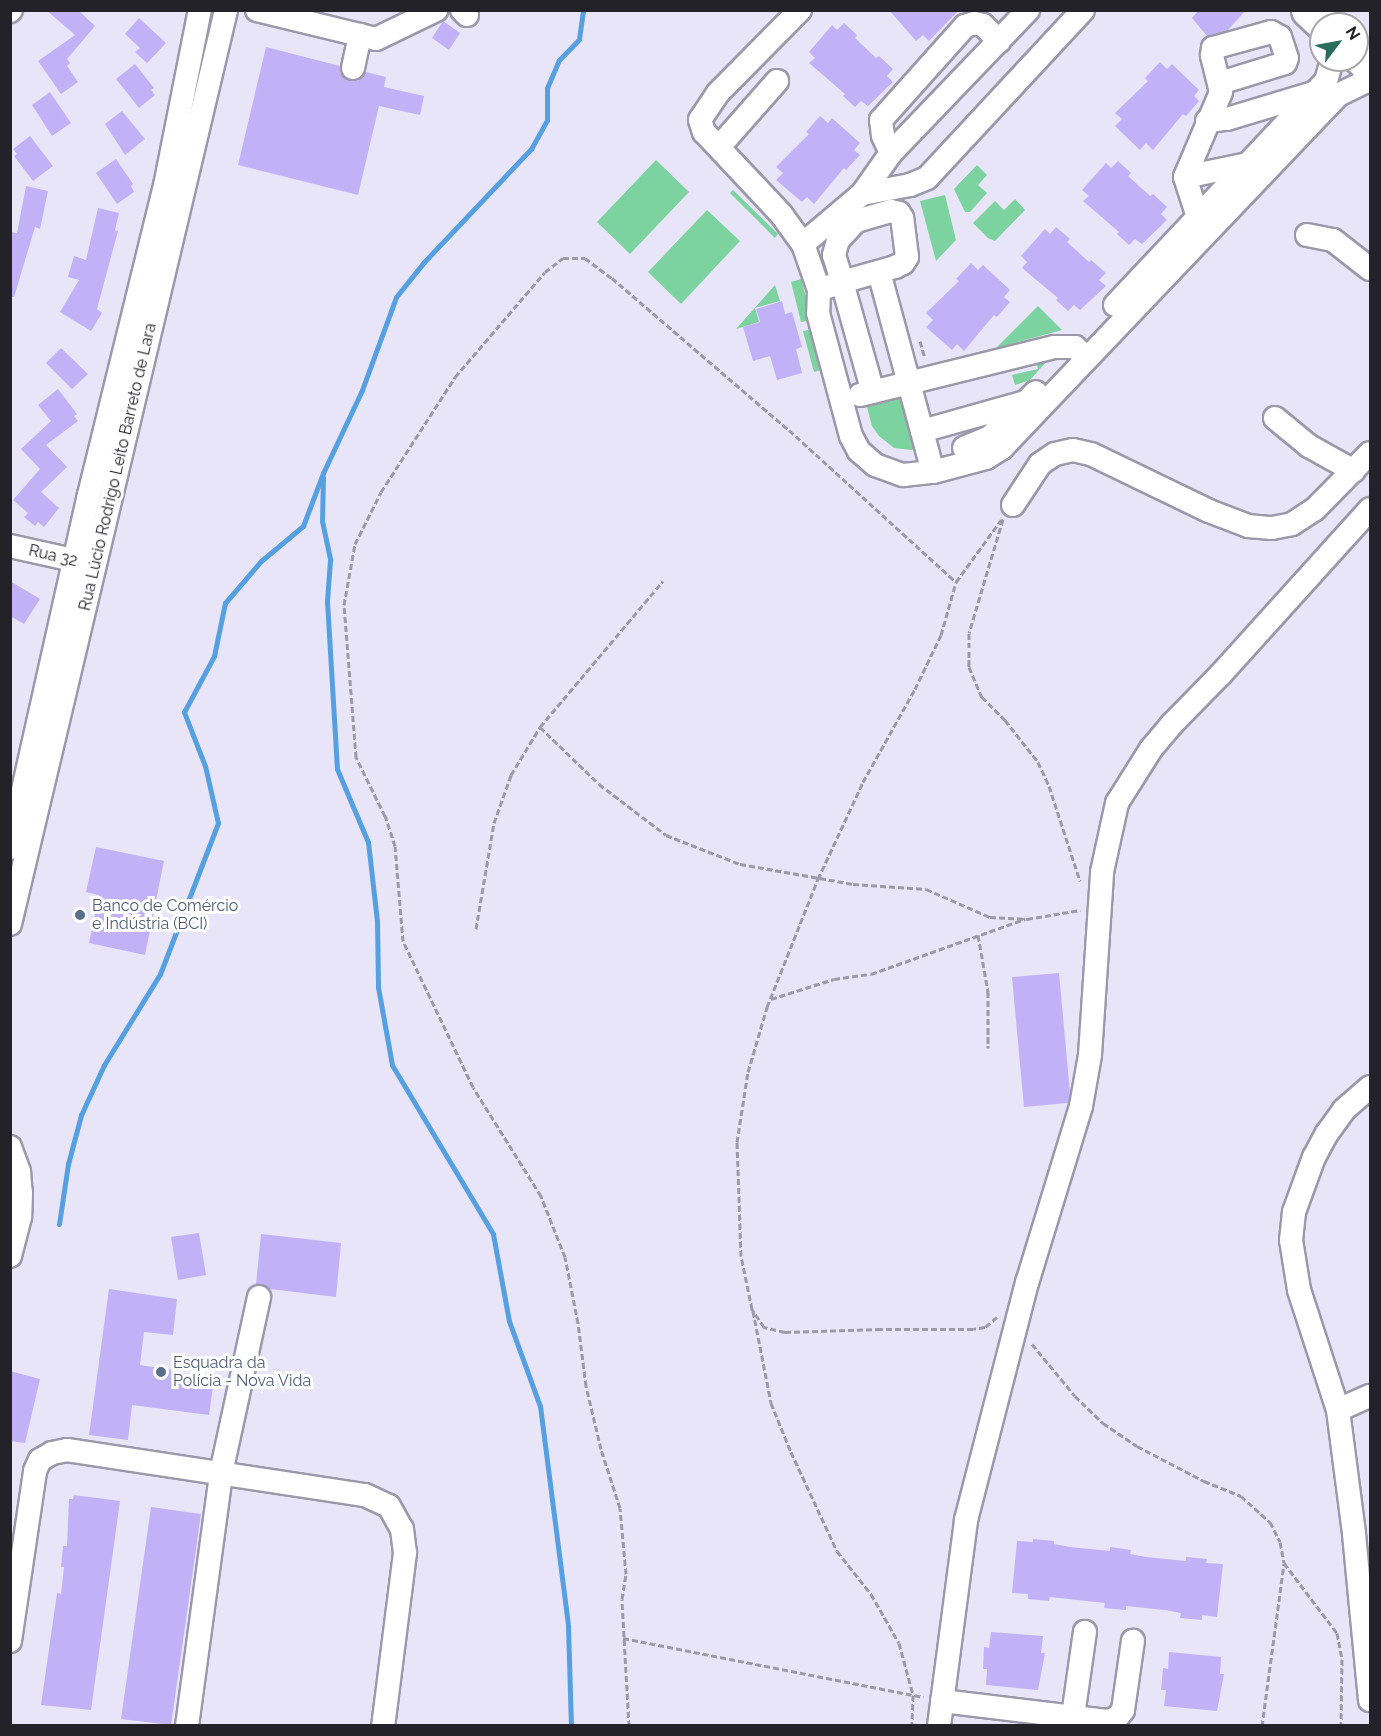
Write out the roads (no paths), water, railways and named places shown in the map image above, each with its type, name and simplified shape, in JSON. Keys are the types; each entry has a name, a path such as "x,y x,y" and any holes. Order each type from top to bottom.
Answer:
{"street":[{"name":"Rua Lúcio Rodrigo Leito Barreto de Lara","path":"10,924 86,563 89,495 165,186 200,10"},
{"name":"Rua Lúcio Rodrigo Leito Barreto de Lara","path":"10,848 86,563 226,10"},
{"path":"257,10 376,39 435,10"},
{"path":"800,10 718,93 700,120 704,132 781,214 803,244 819,290 828,299 832,310 857,396"},
{"path":"803,244 862,194 891,153 1028,10"},
{"path":"862,194 910,185 927,178 1083,10"},
{"path":"891,153 883,136 881,120 965,26 974,22 983,25 999,41"},
{"path":"353,68 360,35"},
{"path":"1204,222 1248,164 1326,81 1329,72"},
{"path":"719,147 777,81"},
{"path":"922,431 997,430 1081,352 1204,222 1338,95 1365,82 1371,82"},
{"path":"1204,222 1185,177 1221,92 1220,83"},
{"path":"1207,121 1227,119 1315,93"},
{"path":"1185,177 1248,164"},
{"path":"819,290 842,282 901,265 907,257 902,219 899,213 891,211 856,221 838,240 834,255 842,282 857,396 851,436 859,451 875,465 903,475 931,465 986,458 997,430 1081,352"},
{"path":"1307,235 1333,240 1371,269"},
{"path":"879,272 931,465"},
{"path":"857,396 1054,346 1081,352"},
{"path":"1275,418 1309,446 1354,471"},
{"path":"1008,511 1040,464 1055,454 1073,450 1091,454 1209,511 1248,526 1272,528 1292,524 1315,509 1371,453"},
{"path":"939,1725 966,1520 1009,1320 1027,1283 1081,1106 1090,1055 1094,909 1117,803 1151,749 1371,509"},
{"name":"Rua 32","path":"10,546 86,563"},
{"path":"1371,1087 1344,1110 1327,1133 1314,1157 1294,1212 1291,1240 1299,1290 1338,1410 1354,1534 1371,1700"},
{"path":"10,1147 19,1172 21,1193 20,1217 10,1256"},
{"path":"188,1725 221,1473 260,1297"},
{"path":"1338,1410 1371,1396"},
{"path":"10,1641 35,1471 45,1455 67,1450 366,1495 389,1506 402,1529 405,1553 383,1725"},
{"path":"1073,1716 1085,1632"},
{"path":"942,1701 1107,1720 1117,1718 1124,1710 1133,1641"}],"waterway":[{"path":"59,1224 68,1164 81,1115 104,1065 160,974 218,823 205,766 184,712 214,656 225,603 261,561 303,526 323,473 362,390 396,297 424,262 531,149 547,120 547,88 559,60 579,39 583,10"},
{"path":"323,477 322,521 330,560 327,601 337,769 368,842 377,921 378,987 392,1065 493,1234 509,1321 540,1406 568,1626 571,1726"}],"place":[{"name":"Banco de Comércio e Indústria (BCI)","path":"80,915"},
{"name":"Esquadra da Polícia - Nova Vida","path":"161,1372"}]}
